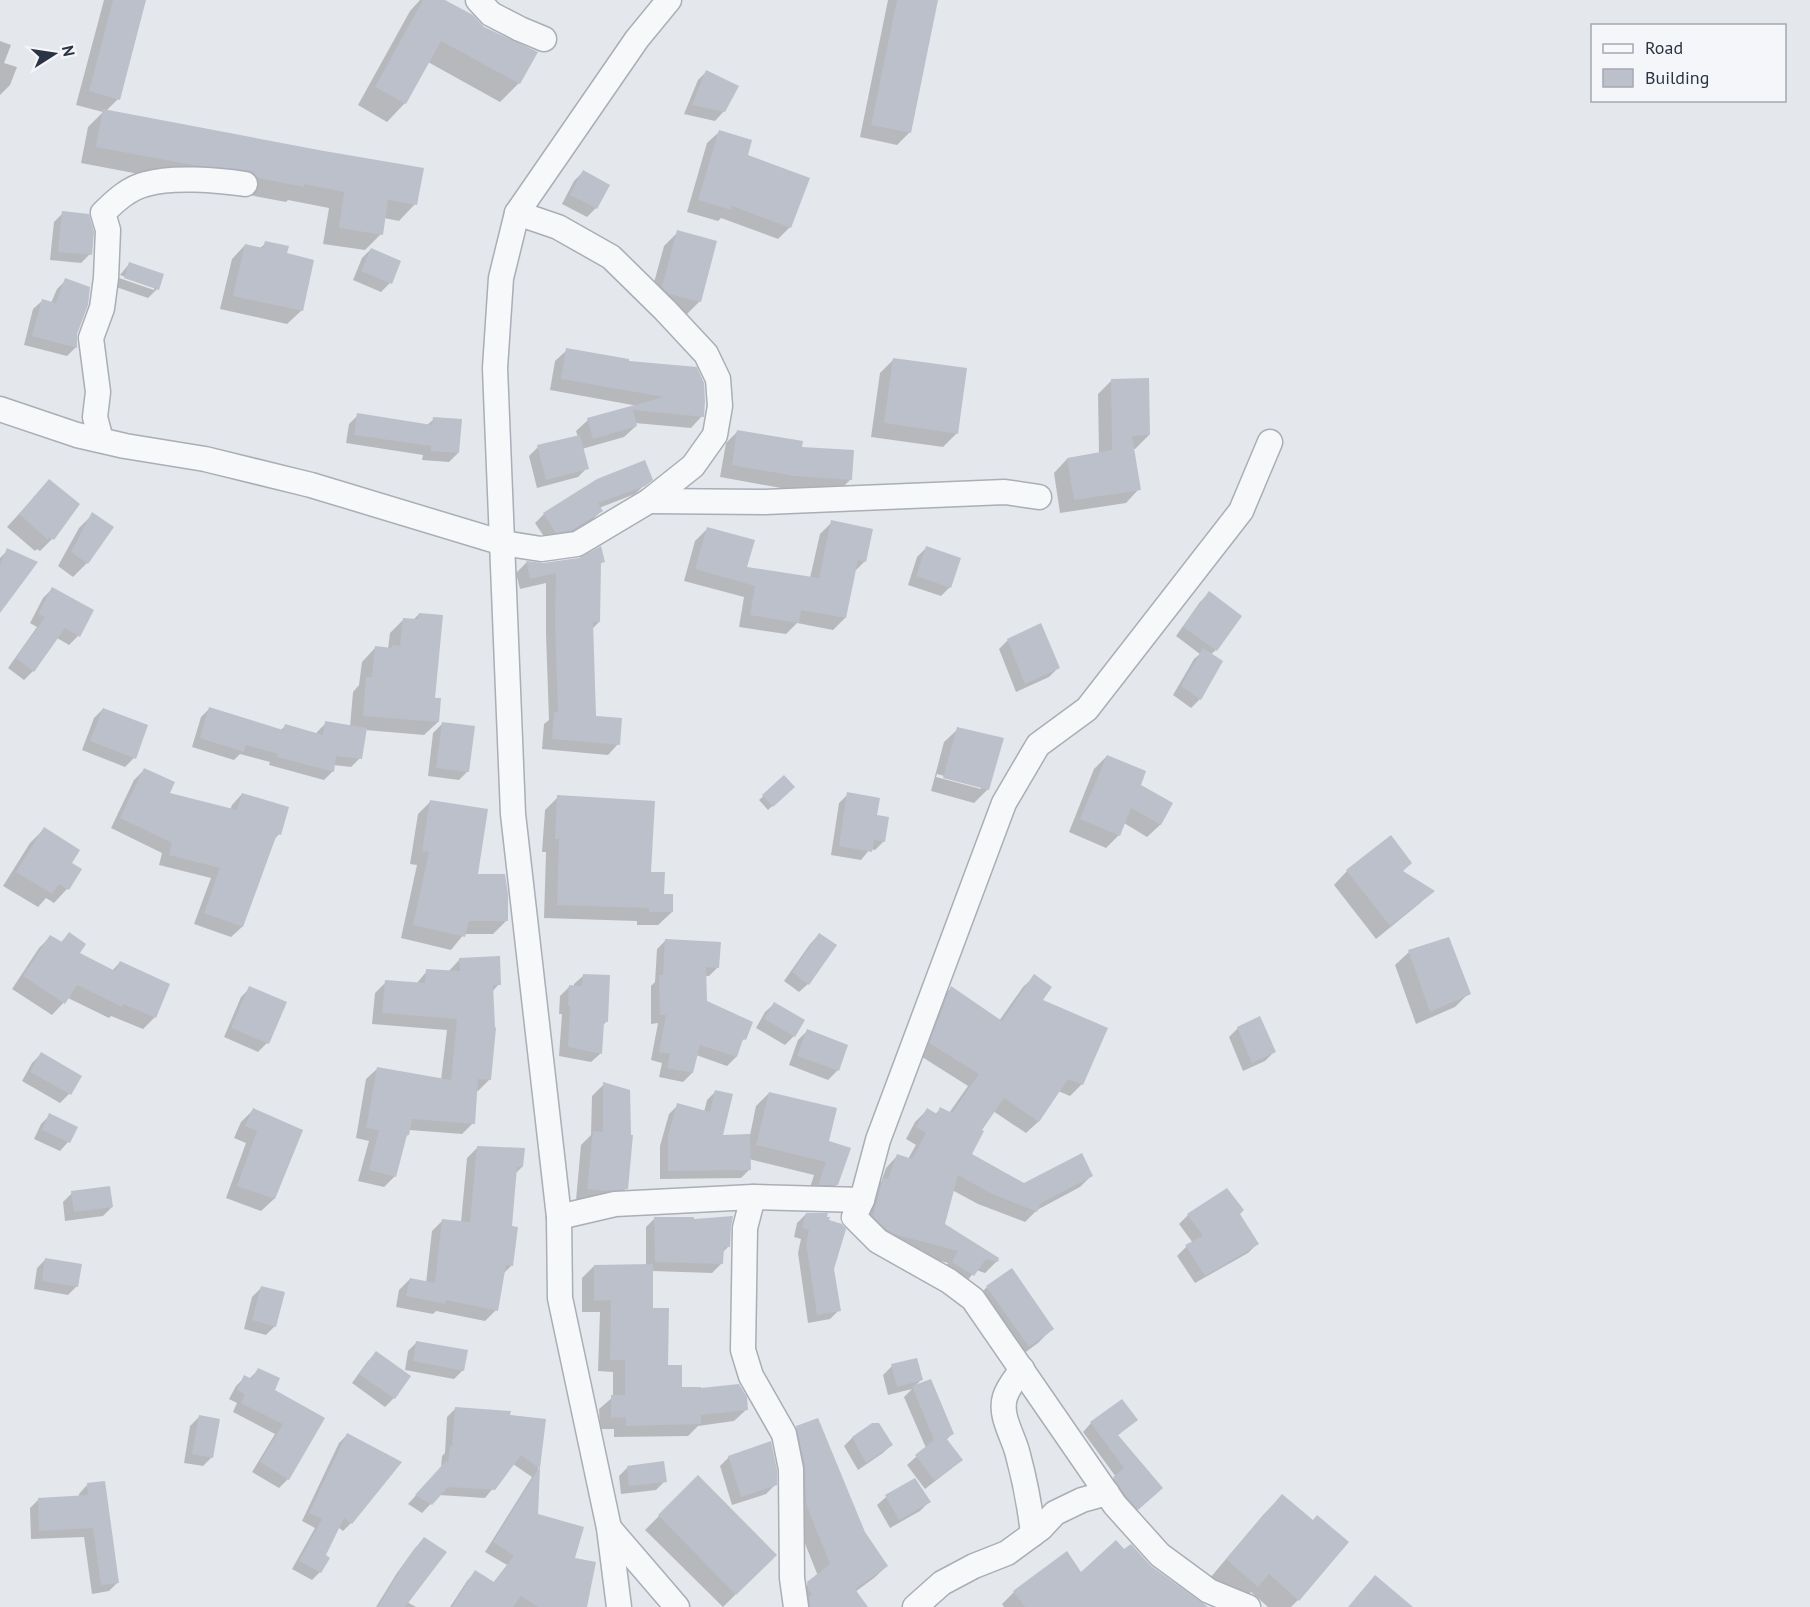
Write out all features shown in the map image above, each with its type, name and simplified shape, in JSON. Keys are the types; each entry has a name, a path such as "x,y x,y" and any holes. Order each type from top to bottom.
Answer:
{"street":[{"path":"478,0 491,14 544,39"},
{"path":"619,1607 609,1528 560,1298 559,1217 513,814 495,368 501,278 517,213 637,39 669,0"},
{"path":"101,440 95,417 98,392 91,338 102,308 106,278 108,230 103,213 128,192 146,184 212,180 245,184"},
{"path":"0,410 77,435 125,446 205,459 311,485 503,543 542,549 577,544 649,501 693,466 715,435 720,406 718,379 706,354 611,257 558,227 517,213"},
{"path":"1248,1607 1209,1591 1160,1555 1115,1505 973,1299 949,1281 878,1241 854,1217 862,1200 878,1140 1004,803 1038,745 1087,709 1241,511 1270,442"},
{"path":"649,501 765,502 1005,492 1039,497"},
{"path":"559,1217 615,1204 753,1197 862,1200"},
{"path":"753,1197 745,1228 742,1350 751,1376 784,1434 791,1469 792,1578 796,1607"},
{"path":"1022,1369 1004,1398 1004,1413 1018,1452 1033,1534"},
{"path":"915,1607 942,1583 974,1566 1007,1553 1033,1534 1054,1514 1082,1500 1107,1493"},
{"path":"609,1528 677,1607"}],"building":[{"path":"113,0 146,0 120,100 89,91"},
{"path":"423,0 445,0 473,15 484,27 538,52 520,84 441,41 406,104 375,87"},
{"path":"897,0 938,0 911,133 871,125"},
{"path":"706,70 739,86 725,112 692,105"},
{"path":"103,109 424,168 417,205 388,200 383,235 339,228 344,192 258,178 253,172 247,170 192,165 96,147"},
{"path":"719,130 752,140 748,155 810,178 791,228 732,206 731,210 698,200"},
{"path":"583,170 610,185 597,209 570,195"},
{"path":"62,211 89,214 94,232 92,255 58,252"},
{"path":"677,230 717,241 701,302 669,294 662,287"},
{"path":"265,241 289,246 287,253 314,260 303,311 233,296 245,244 263,248"},
{"path":"371,248 401,261 392,284 361,271"},
{"path":"129,262 164,274 159,290 124,278"},
{"path":"65,278 90,287 88,305 77,334 77,348 32,336 42,299 56,303"},
{"path":"566,348 629,359 629,361 697,367 704,383 704,417 633,410 637,426 593,439 587,418 664,397 561,379"},
{"path":"893,358 967,368 958,434 884,423"},
{"path":"1149,378 1150,435 1132,436 1141,490 1074,500 1067,458 1112,450 1111,379"},
{"path":"357,413 432,425 433,417 462,419 459,453 431,451 431,446 354,435"},
{"path":"737,430 803,441 802,447 854,450 852,480 794,476 732,465"},
{"path":"580,435 589,469 546,480 537,445"},
{"path":"645,460 653,480 645,486 598,503 603,511 572,530 556,533 543,513 597,479"},
{"path":"49,479 80,504 54,540 49,537 48,540 19,514"},
{"path":"92,512 114,527 88,564 71,552"},
{"path":"831,520 873,529 866,562 858,560 846,618 801,610 799,623 750,615 755,586 695,569 707,527 755,540 747,567 819,578"},
{"path":"601,546 605,562 601,563 600,622 593,622 596,716 622,718 620,745 552,739 554,712 558,712 556,573 530,579 526,561 543,563 579,558"},
{"path":"926,546 961,558 951,588 916,576"},
{"path":"7,548 38,562 0,613 0,565"},
{"path":"52,587 94,610 80,637 65,628 34,672 16,658 45,617 38,614"},
{"path":"1209,591 1242,616 1217,651 1183,627"},
{"path":"419,613 443,615 435,698 441,698 439,722 363,716 366,677 372,677 375,646 392,648 392,645 400,646 403,618 418,619"},
{"path":"1041,623 1060,668 1025,684 1007,639"},
{"path":"1203,648 1223,661 1201,700 1181,686"},
{"path":"209,707 283,730 285,724 323,735 325,721 367,728 362,759 336,756 334,772 277,757 278,754 246,745 244,752 200,738"},
{"path":"103,708 148,725 136,759 90,741"},
{"path":"442,722 475,726 469,772 436,768"},
{"path":"957,727 1004,738 989,790 943,778"},
{"path":"1107,755 1146,771 1141,785 1173,803 1161,825 1131,808 1120,836 1080,819"},
{"path":"144,768 175,782 170,793 237,810 242,793 289,807 281,835 277,834 243,927 204,913 220,868 169,855 172,843 120,818"},
{"path":"784,775 795,787 773,807 762,795"},
{"path":"847,792 880,798 877,815 889,817 885,842 874,840 872,852 839,846"},
{"path":"557,795 655,801 651,872 665,872 664,894 673,894 673,912 649,912 649,908 557,905 559,839 555,839"},
{"path":"430,800 488,809 478,874 505,874 508,921 469,921 465,937 413,925 429,852 422,851"},
{"path":"44,827 80,850 72,863 82,869 69,890 59,884 52,894 16,872"},
{"path":"1391,835 1412,863 1403,871 1435,891 1390,926 1346,870"},
{"path":"69,932 86,944 80,953 115,971 120,961 170,984 156,1018 123,1004 122,1007 77,985 65,1004 23,976 50,935 62,942"},
{"path":"819,933 837,945 809,985 792,972"},
{"path":"1449,937 1471,994 1430,1012 1408,950"},
{"path":"665,939 721,942 719,968 706,967 707,1001 753,1022 746,1040 743,1039 737,1057 700,1045 693,1073 667,1068 670,1054 659,1052 666,1015 660,1015 659,975 663,975"},
{"path":"500,956 501,985 493,985 496,1028 491,1080 478,1079 475,1124 412,1119 396,1177 369,1170 379,1130 366,1128 377,1067 451,1080 457,1019 382,1013 385,980 425,983 426,969 460,971 459,958"},
{"path":"583,974 610,975 608,1022 604,1022 602,1054 568,1047 569,985 582,986"},
{"path":"1034,974 1052,987 1043,1000 1108,1028 1083,1085 1068,1079 1039,1122 1004,1098 982,1130 984,1131 972,1154 1024,1183 1082,1153 1093,1176 1041,1203 1037,1212 990,1193 958,1175 945,1224 999,1258 998,1262 986,1259 974,1276 952,1262 958,1251 897,1235 887,1230 873,1216 883,1178 888,1179 897,1154 912,1159 926,1133 916,1127 927,1108 937,1114 940,1107 952,1113 979,1074 929,1043 951,986 1002,1021"},
{"path":"249,986 287,1002 269,1044 231,1028"},
{"path":"774,1002 805,1020 795,1037 764,1019"},
{"path":"1260,1016 1276,1052 1252,1063 1237,1027"},
{"path":"807,1029 848,1045 839,1071 797,1056"},
{"path":"41,1052 82,1076 71,1095 30,1072"},
{"path":"603,1082 630,1090 631,1135 633,1135 628,1189 608,1191 587,1189 593,1131 603,1132"},
{"path":"715,1090 733,1094 723,1135 750,1134 751,1170 668,1171 668,1136 677,1103 710,1112"},
{"path":"769,1092 837,1108 829,1141 851,1148 838,1185 818,1185 826,1162 756,1145"},
{"path":"253,1108 303,1130 275,1199 237,1186 257,1131 245,1126"},
{"path":"49,1113 78,1127 70,1143 42,1130"},
{"path":"477,1146 525,1148 523,1167 517,1167 512,1226 518,1227 513,1266 506,1265 498,1311 446,1300 445,1304 406,1296 410,1278 435,1283 442,1219 470,1222"},
{"path":"110,1186 113,1207 74,1212 71,1191"},
{"path":"1227,1188 1244,1210 1240,1214 1259,1244 1205,1276 1185,1245 1203,1236 1187,1214"},
{"path":"806,1213 828,1213 829,1220 842,1224 846,1229 834,1269 841,1311 817,1315 806,1243 809,1230 802,1228"},
{"path":"733,1216 730,1247 724,1247 723,1264 655,1262 654,1217 694,1217 694,1219"},
{"path":"45,1258 82,1264 78,1287 42,1281"},
{"path":"653,1264 653,1308 669,1308 668,1365 682,1365 682,1387 701,1388 739,1384 747,1397 748,1410 701,1415 701,1424 626,1426 626,1417 611,1418 611,1395 625,1395 625,1360 610,1360 611,1300 594,1301 594,1265"},
{"path":"1012,1268 1054,1329 1029,1347 986,1286"},
{"path":"261,1286 285,1292 276,1327 252,1320"},
{"path":"416,1341 468,1350 464,1371 413,1361"},
{"path":"376,1351 411,1376 395,1399 359,1374"},
{"path":"917,1358 923,1380 897,1387 891,1364"},
{"path":"258,1368 280,1378 275,1390 325,1418 289,1480 260,1462 283,1424 241,1403 245,1394 237,1390 244,1375 252,1379"},
{"path":"931,1379 954,1434 946,1438 963,1460 935,1481 915,1455 934,1440 912,1386"},
{"path":"1122,1399 1138,1420 1118,1435 1163,1488 1138,1510 1113,1477 1124,1468 1090,1422"},
{"path":"455,1407 511,1411 510,1415 546,1419 540,1468 538,1514 584,1527 575,1558 596,1562 587,1607 538,1607 521,1596 513,1607 452,1607 475,1570 494,1582 514,1556 493,1542 539,1468 521,1455 495,1490 448,1487 432,1505 415,1495 446,1461 448,1462 450,1446 452,1446"},
{"path":"199,1415 220,1419 213,1458 192,1454"},
{"path":"818,1418 865,1532 888,1566 855,1589 868,1607 810,1607 809,1597 812,1595 807,1582 830,1564 806,1504 805,1466 796,1426"},
{"path":"872,1423 879,1423 893,1445 866,1463 852,1437"},
{"path":"347,1433 402,1462 352,1524 344,1518 326,1555 330,1558 321,1573 299,1561 322,1519 309,1513"},
{"path":"771,1441 777,1470 777,1485 741,1497 728,1456"},
{"path":"664,1461 667,1482 629,1486 627,1466"},
{"path":"698,1475 777,1555 736,1595 658,1515"},
{"path":"915,1478 931,1502 899,1520 885,1495"},
{"path":"105,1481 119,1583 101,1585 93,1528 39,1531 38,1498 88,1495 87,1483"},
{"path":"1282,1494 1313,1520 1317,1515 1349,1542 1299,1601 1269,1574 1258,1587 1226,1559"},
{"path":"424,1537 447,1552 405,1607 378,1607 405,1562"},
{"path":"1116,1540 1124,1549 1131,1544 1151,1566 1208,1607 1025,1607 1013,1591 1067,1551 1081,1572"},
{"path":"1375,1575 1413,1607 1348,1607"}]}
